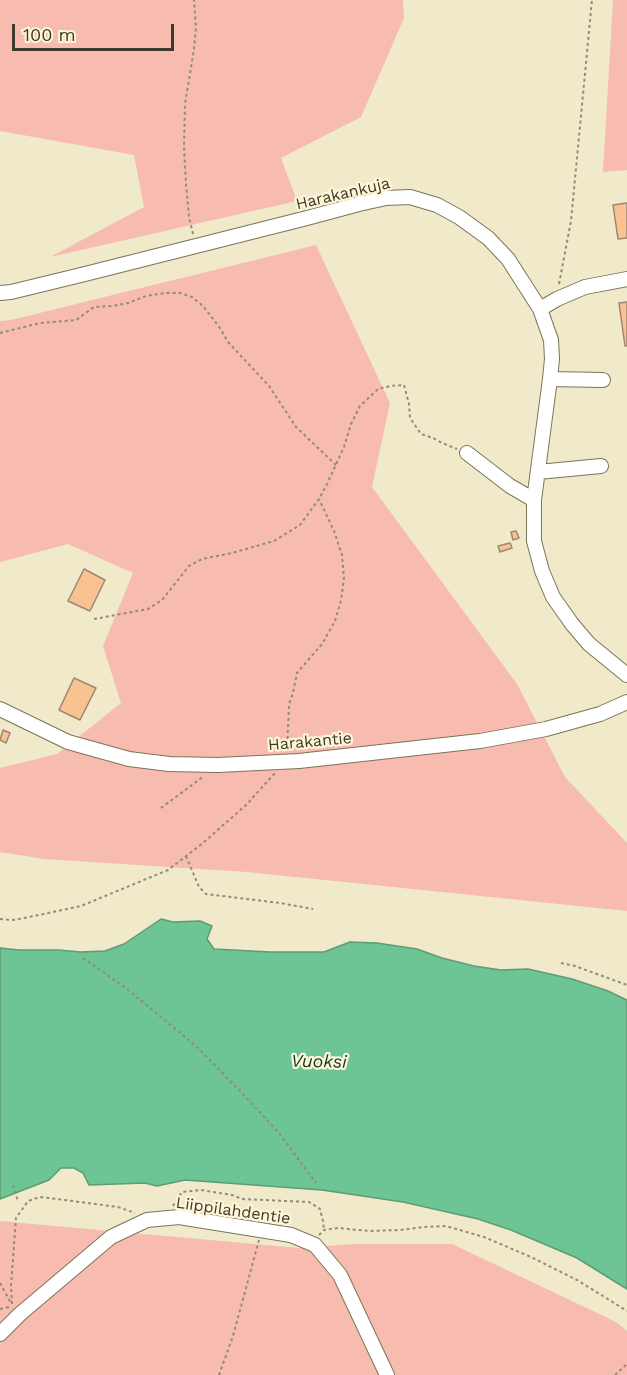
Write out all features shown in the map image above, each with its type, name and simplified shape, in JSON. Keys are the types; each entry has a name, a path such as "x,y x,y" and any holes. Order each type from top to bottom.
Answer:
{"street":[{"name":"Harakankuja","path":"0,293 85,274 386,198 410,197 437,205 459,217 488,238 508,259 540,309 551,340 552,359 534,500 534,541 542,571 553,597 589,644 627,675"},
{"path":"540,309 585,287 627,279"},
{"path":"550,379 603,380"},
{"path":"467,453 510,486 534,500"},
{"path":"538,472 601,466"},
{"name":"Harakantie","path":"0,709 68,742 129,759 169,764 218,765 286,761 480,741 546,729 600,714 627,702"},
{"name":"Liippilahdentie","path":"0,1334 20,1314 111,1237 147,1220 179,1217 263,1229 291,1235 315,1245 340,1275 387,1375"}],"path":[{"path":"194,0 196,28 185,104 184,147 189,217 195,245"},
{"path":"557,299 570,221 592,0"},
{"path":"0,333 40,323 76,320 94,306 128,303 146,296 180,293 192,297 203,306 228,342 269,386 296,427 336,465"},
{"path":"94,619 148,609 162,600 189,566 202,559 232,554 274,542 300,525 319,499 344,447 351,424 360,406 378,389 404,384 410,418 421,434 467,453"},
{"path":"0,919 14,920 81,906 168,870 246,805 286,761 289,704 297,674 322,644 334,621 341,600 344,578 342,555 319,499"},
{"path":"161,808 218,765"},
{"path":"186,856 199,887 207,894 313,909"},
{"path":"83,957 127,989 196,1046 279,1133 316,1183"},
{"path":"561,963 627,985"},
{"path":"13,1185 18,1201"},
{"path":"169,1218 174,1203 182,1192 201,1190 232,1195 242,1200 309,1202 320,1209 324,1230"},
{"path":"13,1306 11,1286 16,1218 28,1201 40,1197 118,1207 147,1220"},
{"path":"309,1243 324,1230 338,1228 369,1231 446,1226 484,1237 531,1257 577,1280 627,1311"},
{"path":"219,1375 233,1335 263,1229"},
{"path":"0,1283 13,1306"},
{"path":"0,1309 13,1306"},
{"path":"615,1375 627,1364"}],"shaded area":[{"path":"0,0 403,0 404,18 361,117 281,158 297,201 50,257 144,207 134,155 0,131"},
{"path":"613,0 627,0 627,170 603,172"},
{"path":"316,245 390,403 372,487 517,684 565,777 627,843 627,911 247,872 44,859 0,852 0,768 57,754 121,703 103,646 133,573 68,544 0,562 0,321"},
{"path":"0,1221 299,1248 353,1244 452,1244 616,1322 627,1331 627,1375 0,1375"}],"water":[{"name":"Vuoksi","path":"161,919 173,922 200,921 212,926 207,939 214,949 324,952 350,942 377,943 417,949 474,966 501,970 528,969 572,979 627,1000 627,1289 577,1258 511,1230 478,1219 403,1202 322,1190 185,1180 157,1186 145,1183 89,1185 83,1173 74,1168 61,1168 49,1180 0,1199 0,948 105,951 124,944"}],"building":[{"path":"627,203 627,238 618,239 613,205"},
{"path":"627,302 627,346 625,346 619,303"},
{"path":"516,531 519,538 513,540 511,532"},
{"path":"510,543 512,548 500,552 498,546"},
{"path":"84,569 105,580 90,611 68,601"},
{"path":"74,678 96,688 80,720 59,710"},
{"path":"3,730 10,733 6,743 0,740"}]}
